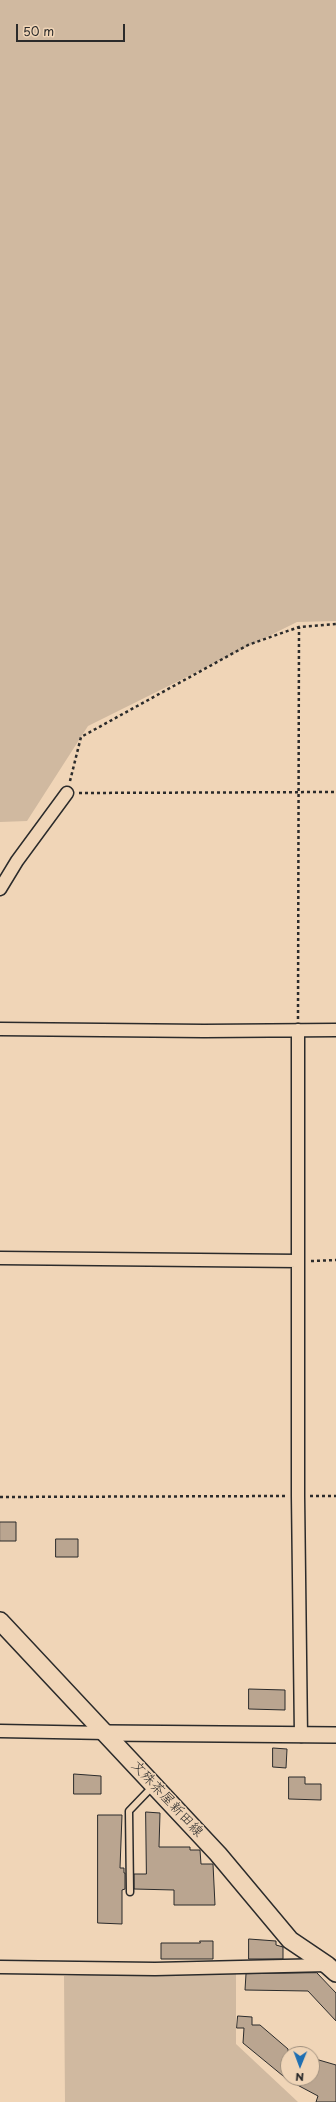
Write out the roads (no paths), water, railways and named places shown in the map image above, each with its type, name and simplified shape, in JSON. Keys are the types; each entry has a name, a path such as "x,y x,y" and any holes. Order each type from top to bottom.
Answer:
{"main road":[{"name":"文殊茶屋新田線","path":"0,1621 107,1733 218,1854 290,1940 333,1970"}],"street":[{"path":"0,889 17,861 67,793"},
{"path":"0,1028 204,1031 336,1030"},
{"path":"298,1030 298,1496 301,1736"},
{"path":"0,1258 298,1261"},
{"path":"0,1731 301,1736 336,1735"},
{"path":"0,1967 333,1970"}],"lane":[{"path":"130,1892 129,1811 154,1785"}]}
